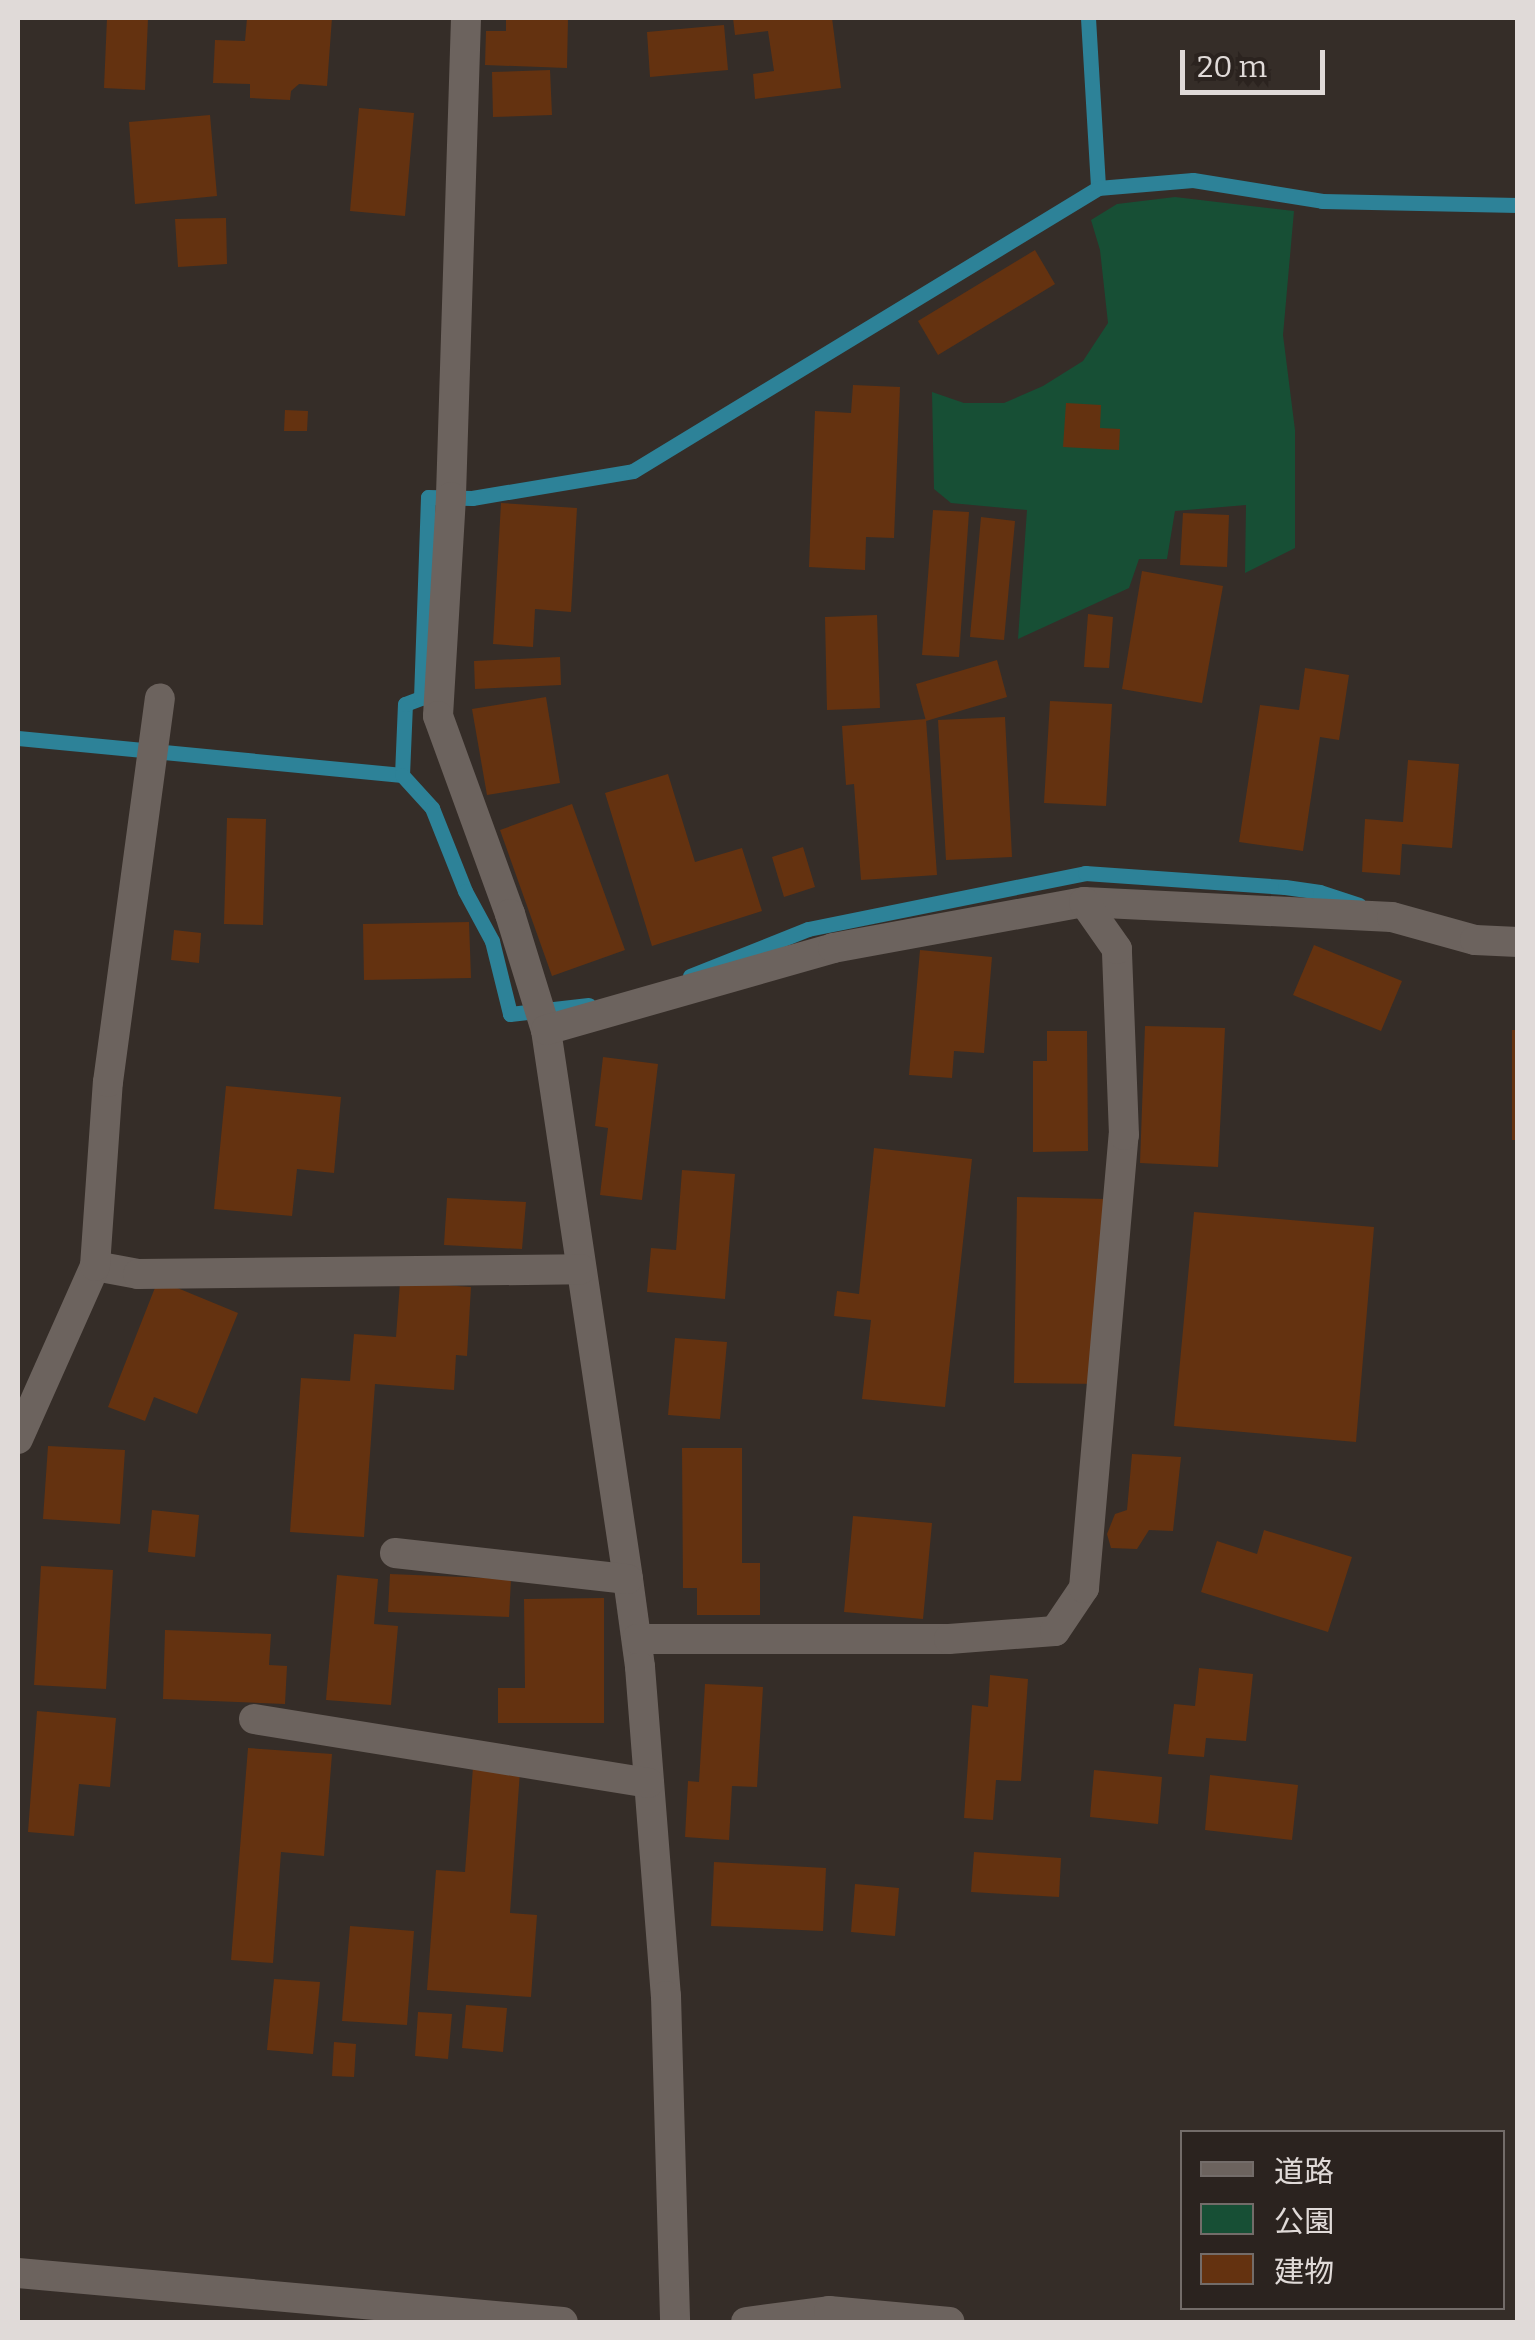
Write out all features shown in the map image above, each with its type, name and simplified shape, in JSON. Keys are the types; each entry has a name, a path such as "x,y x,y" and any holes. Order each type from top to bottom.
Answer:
{"street":[{"path":"466,18 451,496 438,716 510,914 546,1030 628,1578 637,1640 666,1996 676,2322"},
{"path":"18,1439 95,1266 108,1082 160,699"},
{"path":"546,1030 834,948 1084,902 1392,916 1475,940 1518,942"},
{"path":"637,1640 949,1639 1055,1631 1084,1588 1124,1134 1117,948 1084,902"},
{"path":"95,1266 138,1274 582,1269"},
{"path":"395,1554 628,1578"},
{"path":"254,1719 649,1784"},
{"path":"18,2273 563,2322"},
{"path":"746,2322 828,2310 950,2322"}],"green space":[{"path":"1175,197 1294,211 1283,335 1295,430 1295,548 1245,573 1246,505 1175,511 1167,559 1139,559 1129,588 1018,639 1027,510 951,503 934,489 932,392 964,403 1004,403 1043,386 1083,361 1108,323 1100,250 1091,220 1117,204"}],"building":[{"path":"107,18 148,18 145,90 104,88"},
{"path":"247,18 332,18 327,86 299,84 291,91 290,100 250,98 250,84 213,83 215,40 245,41"},
{"path":"506,18 568,18 567,68 485,65 486,31 506,31"},
{"path":"733,18 832,18 841,88 755,99 753,74 774,71 768,31 735,35"},
{"path":"724,25 728,70 650,77 647,32"},
{"path":"550,70 552,115 493,117 492,72"},
{"path":"359,108 414,113 405,216 350,211"},
{"path":"210,115 217,196 135,204 129,122"},
{"path":"226,218 227,264 178,267 175,219"},
{"path":"1035,250 1055,284 938,355 918,321"},
{"path":"853,385 900,387 894,538 866,537 865,570 809,567 815,411 851,413"},
{"path":"1066,403 1101,405 1100,428 1120,429 1119,450 1063,447"},
{"path":"285,410 308,411 307,431 284,431"},
{"path":"501,503 577,508 571,612 535,609 533,647 493,644"},
{"path":"933,510 969,512 959,657 922,655"},
{"path":"1183,513 1229,515 1227,567 1180,565"},
{"path":"981,517 1015,521 1004,640 970,637"},
{"path":"1142,571 1223,586 1202,703 1122,689"},
{"path":"1088,614 1113,617 1109,668 1084,667"},
{"path":"877,615 880,708 827,710 825,617"},
{"path":"560,657 561,685 475,689 474,661"},
{"path":"997,660 1007,697 926,721 916,684"},
{"path":"1305,668 1349,675 1339,740 1320,737 1303,851 1239,842 1260,705 1299,710"},
{"path":"546,697 560,783 487,795 472,709"},
{"path":"1050,701 1112,704 1106,806 1044,803"},
{"path":"1005,717 1012,857 946,860 938,720"},
{"path":"926,719 937,875 861,880 854,784 846,785 842,726"},
{"path":"1408,760 1459,764 1452,848 1402,844 1400,875 1362,872 1365,819 1403,822"},
{"path":"668,774 695,862 742,848 762,911 652,946 605,793"},
{"path":"572,804 625,950 552,976 500,830"},
{"path":"227,818 266,819 263,925 224,924"},
{"path":"803,847 815,887 784,897 772,857"},
{"path":"469,922 471,978 364,980 363,924"},
{"path":"174,930 201,933 199,963 171,960"},
{"path":"1314,945 1402,981 1381,1031 1293,995"},
{"path":"920,950 992,957 984,1053 954,1051 952,1078 909,1075"},
{"path":"1145,1026 1225,1028 1218,1167 1140,1163"},
{"path":"1512,1030 1518,1030 1518,1140 1512,1140"},
{"path":"1047,1031 1087,1031 1088,1151 1033,1152 1033,1061 1047,1061"},
{"path":"603,1057 658,1064 642,1200 600,1195 608,1128 595,1126"},
{"path":"226,1086 341,1097 334,1173 297,1169 292,1216 214,1209"},
{"path":"874,1148 972,1159 945,1407 862,1399 871,1320 834,1316 837,1291 859,1294"},
{"path":"682,1170 735,1174 725,1299 647,1292 651,1248 676,1250"},
{"path":"1017,1197 1106,1199 1103,1384 1014,1383"},
{"path":"447,1198 526,1202 522,1249 444,1245"},
{"path":"1194,1212 1374,1227 1356,1442 1174,1426"},
{"path":"158,1280 238,1313 197,1414 154,1397 145,1421 108,1407"},
{"path":"400,1282 471,1287 467,1356 456,1355 454,1390 375,1384 364,1537 290,1532 301,1378 350,1381 354,1334 396,1337"},
{"path":"675,1338 727,1342 720,1419 668,1415"},
{"path":"48,1446 125,1450 120,1524 43,1519"},
{"path":"682,1448 742,1448 742,1563 760,1563 760,1615 697,1615 697,1588 683,1588"},
{"path":"1132,1454 1181,1457 1173,1531 1149,1530 1137,1549 1111,1548 1107,1534 1115,1514 1127,1510"},
{"path":"152,1510 199,1515 195,1557 148,1552"},
{"path":"853,1516 932,1523 923,1619 844,1612"},
{"path":"1264,1530 1352,1557 1328,1632 1201,1592 1217,1541 1257,1554"},
{"path":"41,1566 113,1570 106,1689 34,1685"},
{"path":"390,1574 511,1579 509,1617 388,1612"},
{"path":"337,1575 378,1579 374,1624 398,1626 391,1705 326,1700"},
{"path":"604,1598 604,1723 498,1723 498,1688 525,1688 524,1599"},
{"path":"165,1630 271,1634 269,1665 287,1666 285,1704 163,1699"},
{"path":"1199,1668 1253,1674 1246,1741 1206,1738 1204,1757 1168,1754 1174,1704 1195,1706"},
{"path":"990,1675 1028,1679 1021,1781 996,1780 993,1820 964,1818 972,1705 988,1707"},
{"path":"705,1684 763,1687 757,1787 732,1786 729,1840 685,1837 688,1781 699,1782"},
{"path":"37,1711 116,1718 110,1787 79,1784 74,1836 28,1832"},
{"path":"248,1748 332,1754 324,1856 281,1852 273,1963 231,1960"},
{"path":"473,1767 520,1771 510,1913 537,1915 531,1997 427,1990 436,1870 465,1872"},
{"path":"1094,1770 1162,1777 1158,1824 1090,1817"},
{"path":"1210,1775 1298,1785 1292,1840 1205,1830"},
{"path":"974,1852 1061,1858 1059,1897 971,1892"},
{"path":"714,1862 826,1868 823,1931 711,1926"},
{"path":"855,1884 899,1888 895,1936 851,1932"},
{"path":"350,1926 414,1931 407,2025 342,2021"},
{"path":"274,1979 320,1982 313,2054 267,2050"},
{"path":"466,2005 507,2008 503,2052 462,2048"},
{"path":"418,2012 452,2014 448,2059 415,2056"},
{"path":"334,2042 356,2044 354,2077 332,2076"}],"waterway":[{"path":"1088,18 1098,188"},
{"path":"18,738 402,775 405,704 421,698 428,497 472,498 633,471 1098,188 1193,180 1322,201 1518,205"},
{"path":"402,775 432,808 465,891 492,941 510,1014 588,1005"},
{"path":"690,976 808,929 1085,873 1285,887 1320,892 1359,905"}]}
